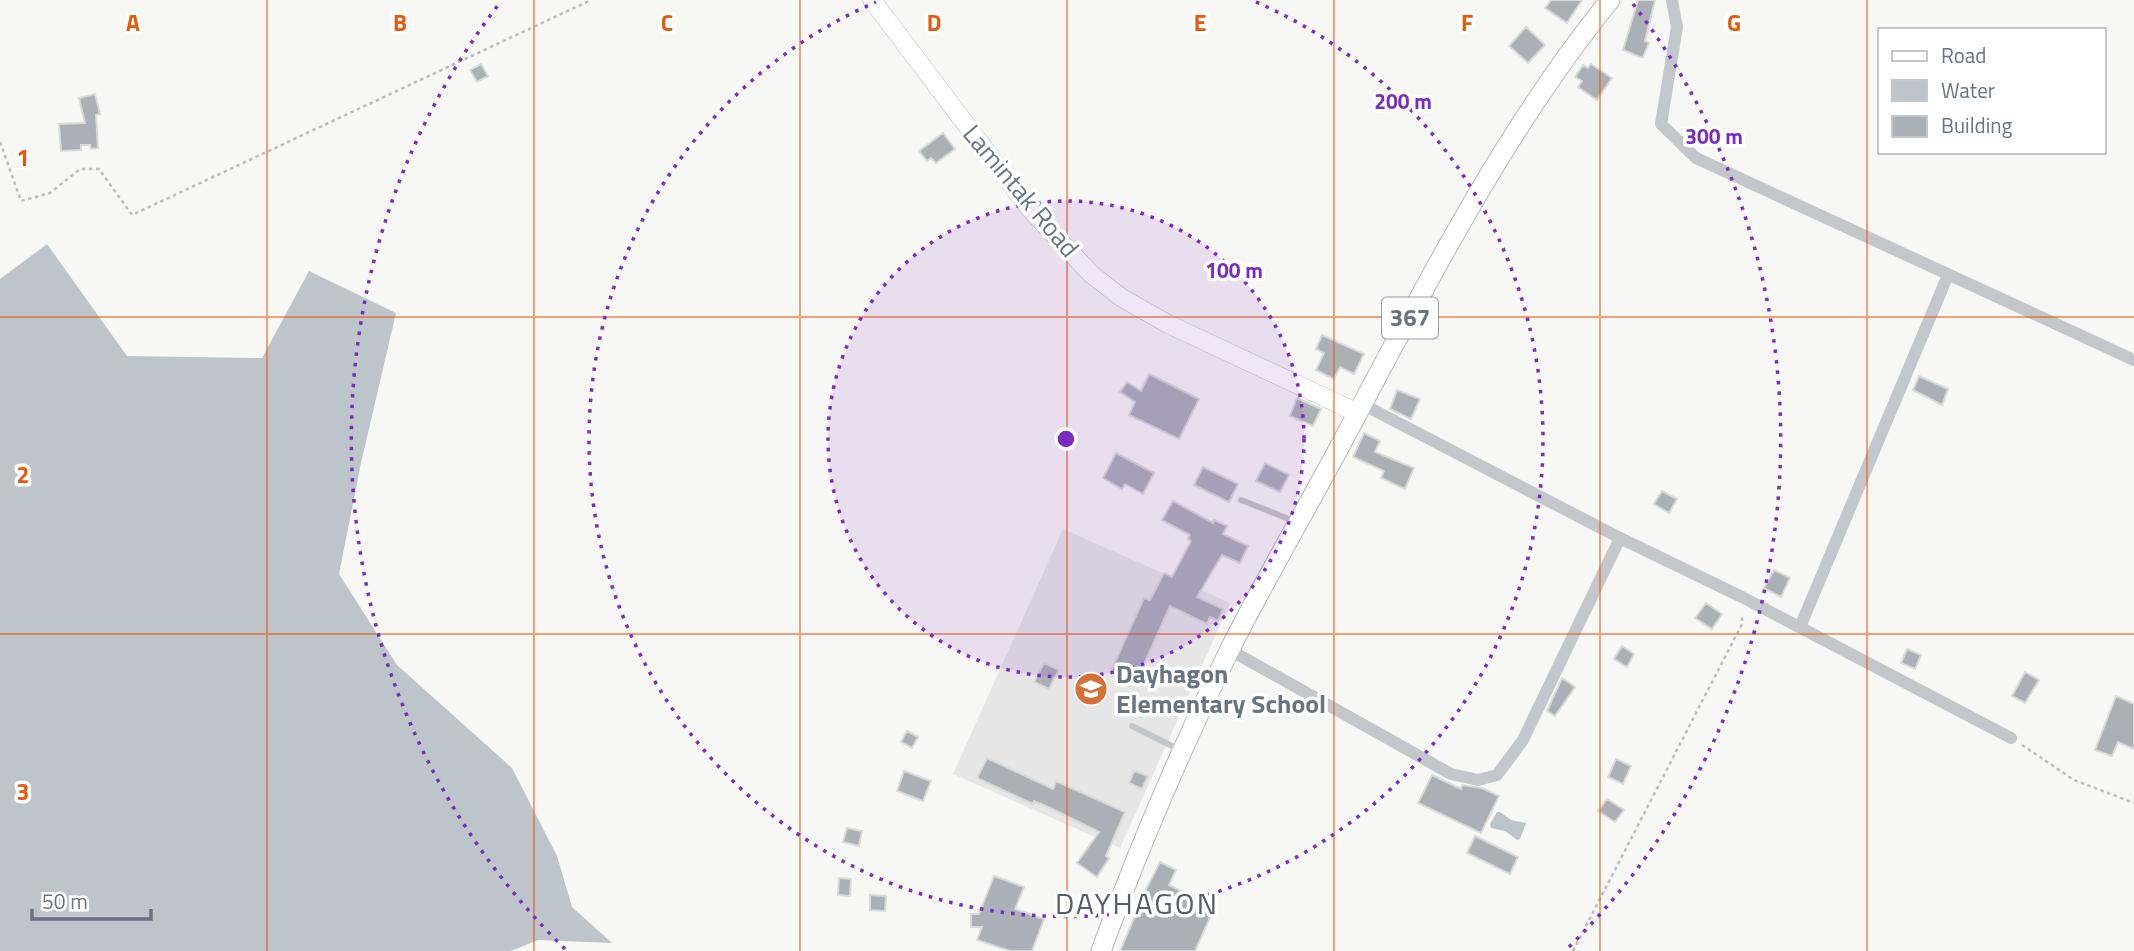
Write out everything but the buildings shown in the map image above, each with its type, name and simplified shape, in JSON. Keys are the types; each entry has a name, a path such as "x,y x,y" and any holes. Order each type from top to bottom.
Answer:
{"main road":[{"name":"Lamintak Road","path":"872,0 1029,208 1091,274 1122,298 1168,324 1360,408"},
{"name":"367","path":"1101,951 1129,871 1230,650 1493,168 1579,38 1610,0"}],"street":[{"path":"1672,0 1677,27 1661,124 1696,158 2134,360"},
{"path":"1800,627 1948,275"},
{"path":"1360,408 1742,597 2011,738"},
{"path":"1230,650 1451,774 1478,780 1497,775 1523,740 1620,538"}],"lane":[{"path":"1241,500 1299,523"},
{"path":"1132,726 1182,750"}],"path":[{"path":"0,142 21,201 50,193 80,169 99,169 132,215 591,0"},
{"path":"1573,951 1742,624 1742,597"},
{"path":"2011,738 2074,780 2134,803"}],"shaded area":[{"name":"Dayhagon Elementary School","path":"1063,529 1230,603 1120,848 953,774"}],"water":[{"path":"47,244 127,356 262,358 309,271 396,313 361,463 339,574 397,665 512,768 557,856 572,907 612,943 538,940 511,951 0,951 0,279"},
{"path":"1497,812 1511,820 1526,823 1520,839 1517,840 1505,831 1491,828 1490,824"}],"place":[{"name":"Dayhagon Elementary School","path":"1091,689"}],"district":[{"name":"DAYHAGON","path":"1137,904"}]}
